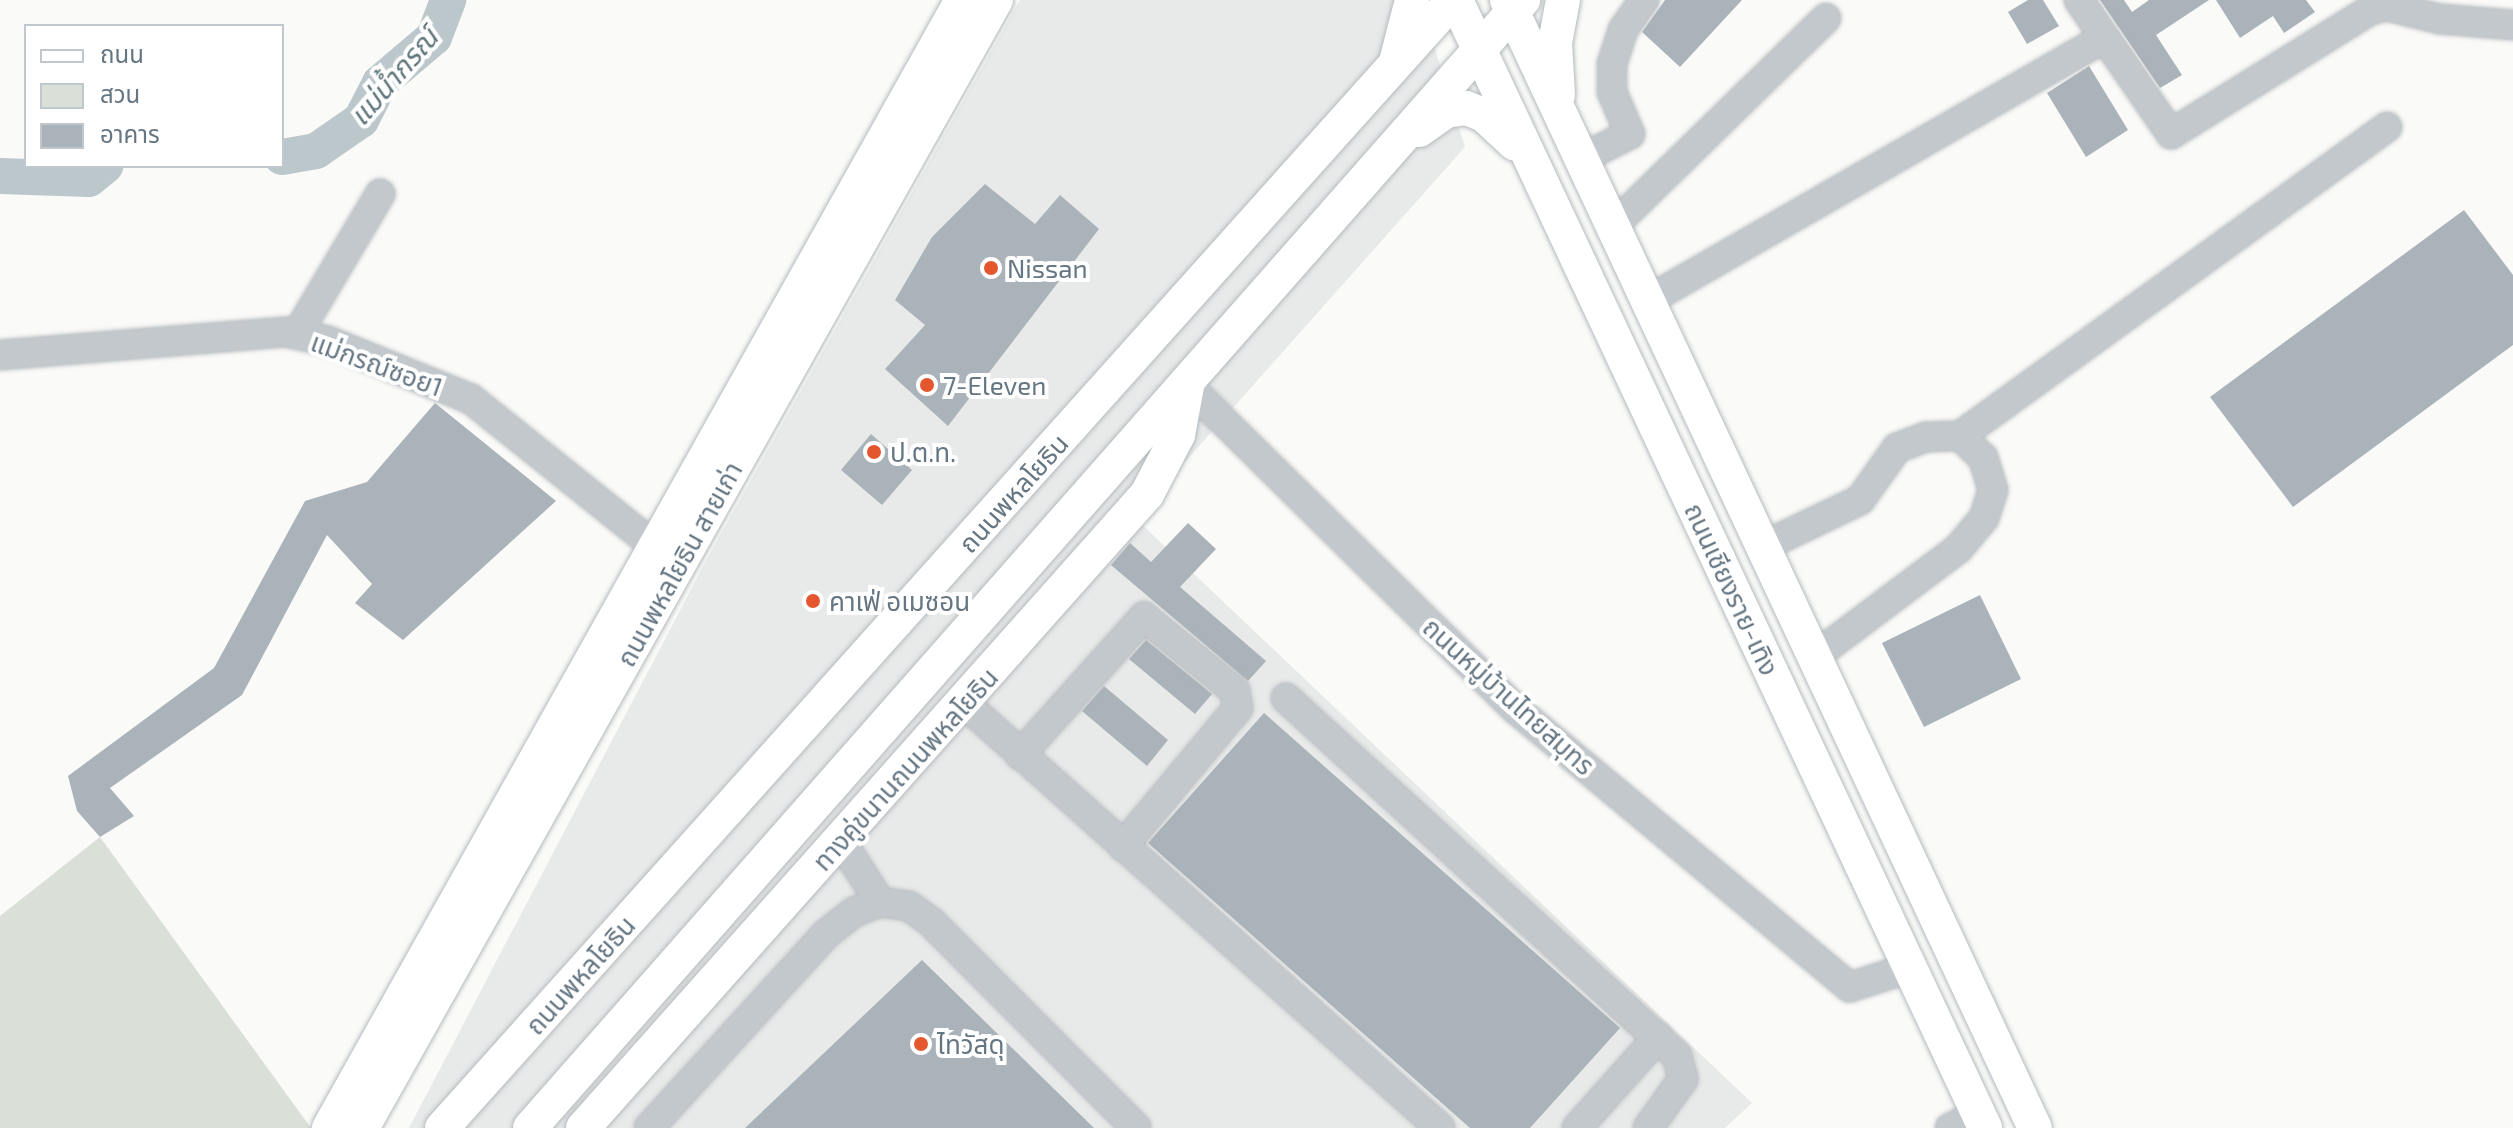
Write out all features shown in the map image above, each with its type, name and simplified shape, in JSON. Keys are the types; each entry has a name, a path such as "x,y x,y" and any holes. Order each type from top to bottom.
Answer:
{"main road":[{"name":"ถนนพหลโยธิน สายเก่า","path":"362,1128 962,0"},
{"name":"ถนนพหลโยธิน สายเก่า","path":"329,1128 996,0"},
{"path":"1395,66 1412,0"},
{"name":"ถนนพหลโยธิน","path":"442,1128 1455,0"},
{"name":"ถนนเชียงราย-เทิง","path":"1455,0 1910,968 1971,1123"},
{"path":"1559,117 1555,43 1563,0"},
{"path":"530,1128 1402,142 1514,4"},
{"path":"1514,4 1559,117 2035,1128"},
{"path":"1402,142 1446,111 1466,108 1504,131 1531,163"},
{"name":"ทางคู่ขนานถนนพหลโยธิน","path":"583,1128 1147,494 1178,435 1187,385"},
{"path":"554,1128 583,1066"}],"street":[{"path":"1581,159 1630,134 1612,92 1612,64 1623,30 1644,0"},
{"path":"2079,0 2171,134 2370,10 2387,6 2428,17 2485,11 2513,25"},
{"path":"1612,227 1826,18"},
{"path":"1647,301 2104,38"},
{"path":"1762,547 1860,500 1897,448 1926,437 1960,436 2387,127"},
{"path":"297,334 380,194"},
{"name":"แม่กรณ์ซอย1","path":"0,355 297,334 328,341 471,399 666,555"},
{"name":"ถนนหมู่บ้านไทยสมุทร","path":"1187,385 1517,710 1850,987 1910,968"},
{"path":"1814,657 1958,549 1984,518 1993,490 1983,458 1960,436"},
{"path":"1020,755 1144,617 1235,691 1238,708 1123,846"},
{"path":"1286,698 1677,1056 1683,1079 1648,1128"},
{"path":"964,703 1440,1128"},
{"path":"841,841 880,902"},
{"path":"649,1128 826,934 854,912 880,902 909,906 932,923 1136,1128"},
{"path":"1577,1128 1658,1037"}],"shaded area":[{"path":"1020,0 1420,0 1465,147 1135,518 1752,1103 1725,1128 409,1128 708,557"}],"green space":[{"path":"100,837 311,1128 0,1128 0,916"}],"building":[{"path":"1665,0 1742,0 1680,67 1642,32"},
{"path":"2028,0 2043,0 2059,26 2027,44 2008,12"},
{"path":"2100,0 2124,0 2132,12 2149,0 2209,0 2156,35 2182,75 2160,88"},
{"path":"2216,0 2306,0 2315,12 2284,33 2273,16 2240,38"},
{"path":"2089,66 2128,130 2086,157 2047,93"},
{"name":"Nissan","path":"985,184 1035,224 1060,195 1099,229 948,426 885,369 925,325 895,300 932,237"},
{"path":"2464,210 2513,275 2513,345 2293,507 2210,397"},
{"path":"435,403 556,501 403,640 355,603 372,584 327,535 242,695 110,788 134,816 100,837 77,811 68,776 214,668 305,501 367,482"},
{"name":"ป.ต.ท.","path":"871,434 912,470 882,505 841,470"},
{"path":"1188,523 1216,549 1180,587 1266,661 1248,681 1111,565 1130,543 1151,562"},
{"path":"1980,595 2021,679 1924,727 1882,643"},
{"path":"1146,640 1212,694 1195,714 1129,659"},
{"path":"1104,686 1168,740 1147,766 1082,711"},
{"path":"1264,713 1620,1028 1530,1128 1470,1128 1148,843"},
{"name":"ไทวัสดุ","path":"922,960 1094,1128 745,1128"}],"waterway":[{"name":"แม่น้ำกรณ์","path":"284,157 316,151 361,120 380,83 434,37 448,0"},
{"name":"แม่น้ำกรณ์","path":"0,176 89,179 103,168"}],"place":[{"name":"Nissan","path":"991,268"},
{"name":"7-Eleven","path":"927,385"},
{"name":"ป.ต.ท.","path":"874,452"},
{"name":"คาเฟ่ อเมซอน","path":"813,601"},
{"name":"ไทวัสดุ","path":"921,1044"}]}
